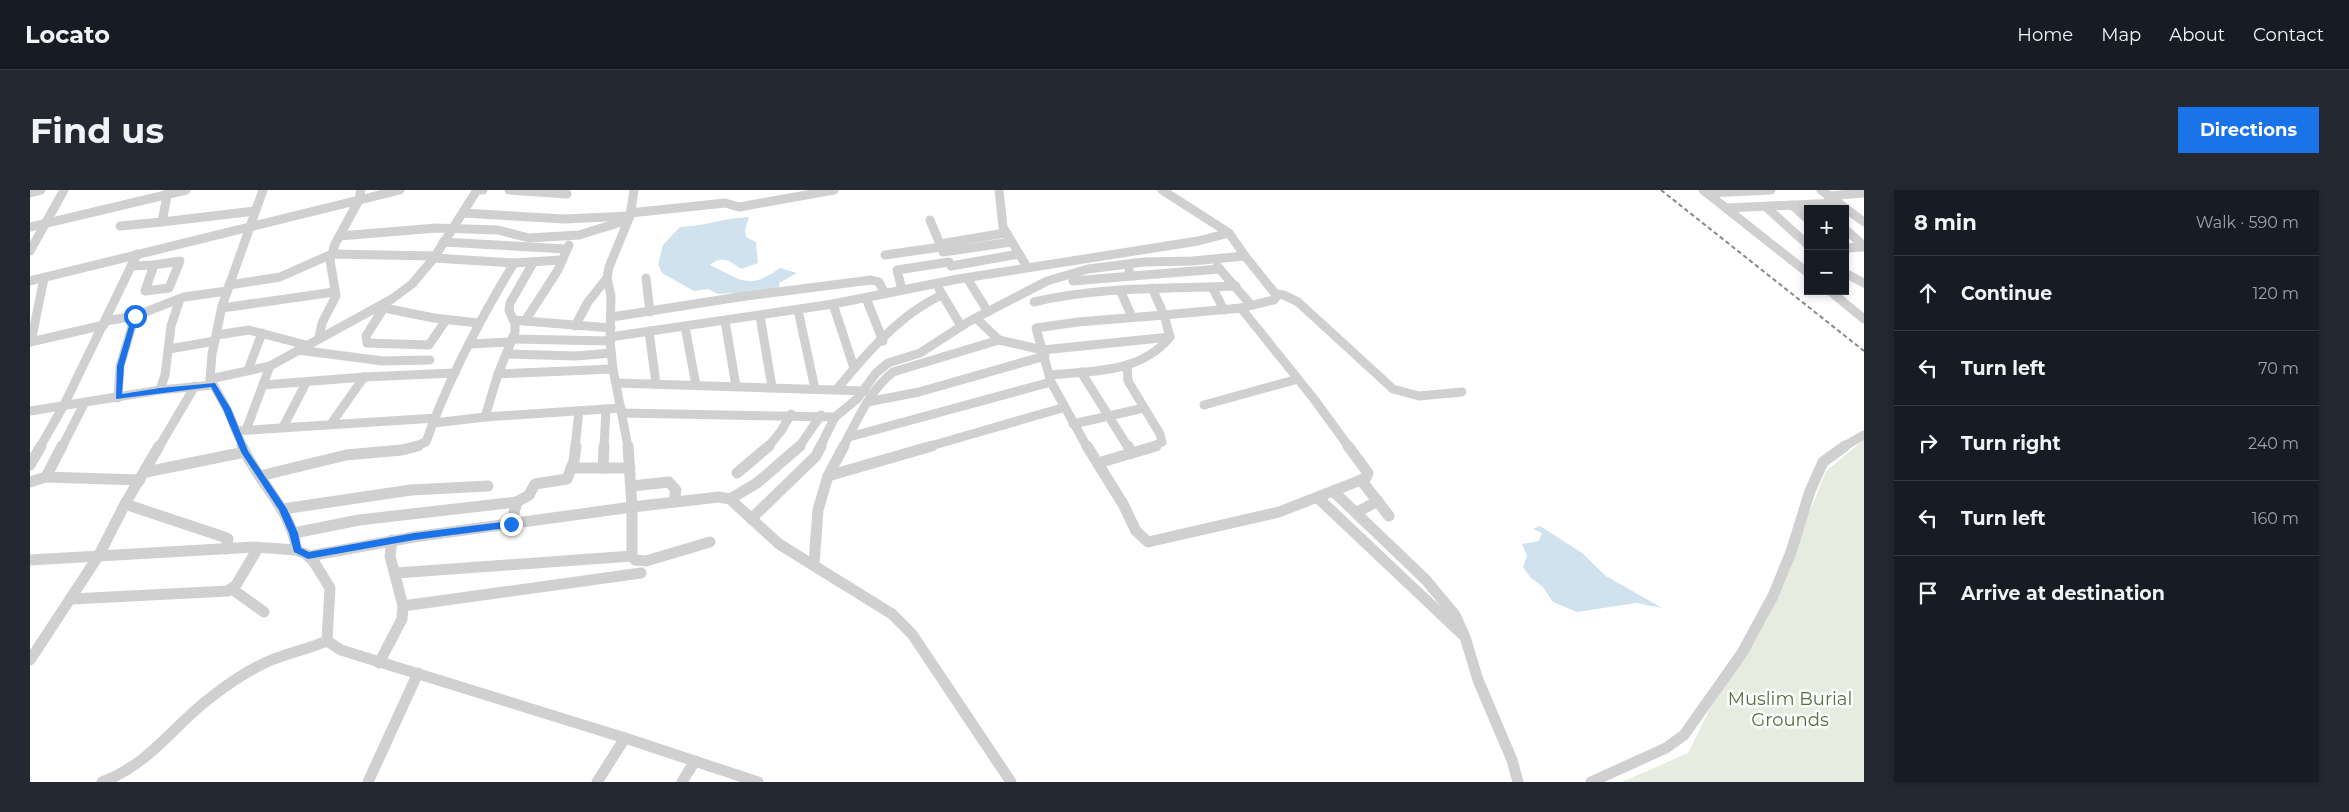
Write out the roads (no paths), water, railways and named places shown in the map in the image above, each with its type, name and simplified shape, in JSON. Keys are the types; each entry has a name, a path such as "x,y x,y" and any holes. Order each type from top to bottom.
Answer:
{"street":[{"path":"30,193 41,190"},
{"path":"30,252 64,190"},
{"path":"30,223 46,221 168,191 186,190"},
{"path":"263,190 222,308 216,338 211,382 241,430 245,452 283,509 294,533 297,550"},
{"path":"320,338 322,323 336,296 330,260 359,200 361,190"},
{"path":"30,281 250,225 400,190"},
{"path":"30,411 195,386 248,370 270,366 320,338 381,308 412,284 435,257 451,228 477,190 483,190"},
{"path":"509,190 567,194"},
{"path":"632,556 632,486 629,450 611,354 611,296 607,278 609,267 629,216 634,190"},
{"path":"463,213 565,219 629,216 720,203 739,207 795,194 834,190"},
{"path":"999,190 1001,222 1027,268"},
{"path":"1162,190 1229,234 1273,298"},
{"path":"1705,192 1772,190"},
{"path":"1821,190 1864,222"},
{"path":"162,222 168,191"},
{"path":"1705,192 1804,270"},
{"path":"1828,196 1860,192"},
{"path":"1826,205 1838,203"},
{"path":"1792,205 1804,216"},
{"path":"1726,208 1804,205"},
{"path":"1766,206 1804,241"},
{"path":"120,226 255,211"},
{"path":"213,235 219,215"},
{"path":"340,236 451,228 498,230 529,238 579,235 629,216"},
{"path":"930,220 950,264 988,312"},
{"path":"30,227 46,221"},
{"path":"942,247 1006,233"},
{"path":"1849,233 1864,246"},
{"path":"469,344 611,331 649,331 686,327 798,310 937,283 1198,241 1229,234"},
{"path":"525,321 558,270 566,249 579,235"},
{"path":"444,242 566,249"},
{"path":"885,255 942,247 1011,242"},
{"path":"1849,248 1864,246"},
{"path":"30,465 64,405 137,254"},
{"path":"44,278 42,296 30,342 135,316 180,299 280,277 332,254 435,257 514,263 561,260"},
{"path":"902,290 897,270 1019,254"},
{"path":"751,518 816,456 836,416 857,399 876,373 888,363 920,353 961,326 1047,281 1088,269 1124,264 1245,256"},
{"path":"1211,259 1236,286 1246,307 1368,473 1368,476 1318,498 1247,521 1148,542 1138,535 1098,463 1062,408 1036,333 1036,328 1072,322 1224,310 1246,307 1284,295 1298,302 1393,389 1404,394 1426,398 1462,392"},
{"path":"131,266 180,261 169,288 146,292 145,290 154,264"},
{"path":"260,476 360,452 414,448 426,442 435,421 439,405 478,323 514,263"},
{"path":"534,263 512,300 510,314 515,320 611,331 650,312 738,297 871,280 879,282 885,294"},
{"path":"1124,264 1132,276"},
{"path":"1073,281 1220,269"},
{"path":"1170,273 1177,286"},
{"path":"1849,275 1864,283"},
{"path":"574,326 588,302 607,278"},
{"path":"646,278 650,312"},
{"path":"937,283 961,326"},
{"path":"1034,302 1055,297 1120,290 1177,286 1212,288 1236,286"},
{"path":"849,437 1051,378 1127,366 1152,357 1166,345 1170,337 1164,315 1152,288"},
{"path":"1212,288 1224,310"},
{"path":"1120,290 1132,317"},
{"path":"222,308 334,292"},
{"path":"837,389 854,368 920,306 934,297 942,295"},
{"path":"1835,295 1864,319"},
{"path":"866,298 883,341"},
{"path":"160,390 165,376 171,326 180,299"},
{"path":"832,304 854,368"},
{"path":"381,308 366,336 367,342 430,345 446,320"},
{"path":"381,308 446,320 478,323"},
{"path":"798,310 815,389"},
{"path":"118,398 120,366 135,316"},
{"path":"760,316 772,387"},
{"path":"976,318 999,340 1044,353"},
{"path":"484,417 498,374 512,341 515,320"},
{"path":"725,321 736,386"},
{"path":"686,327 696,385"},
{"path":"168,349 249,330 302,348 383,361 430,360"},
{"path":"649,331 656,384"},
{"path":"248,370 262,333"},
{"path":"867,402 919,392 1044,353 1170,337"},
{"path":"814,564 818,510 828,476 867,402 882,380 893,372 999,340"},
{"path":"506,354 576,356 611,354"},
{"path":"241,430 270,366"},
{"path":"1098,463 1156,446 1162,442 1160,434 1128,382 1127,366"},
{"path":"498,374 613,369"},
{"path":"1080,372 1132,453"},
{"path":"263,385 364,377 454,373"},
{"path":"331,424 346,400 364,377"},
{"path":"1204,405 1298,379"},
{"path":"282,427 306,383"},
{"path":"616,383 837,389 874,392"},
{"path":"30,660 72,599 99,555 126,504 195,386"},
{"path":"46,477 84,402"},
{"path":"828,476 1062,408"},
{"path":"1073,424 1144,408"},
{"path":"241,430 331,424 435,421 606,409 836,416"},
{"path":"602,468 606,409"},
{"path":"294,533 360,520 517,502 529,495 537,482 567,479 574,461 579,411"},
{"path":"736,473 749,464 782,431 791,414"},
{"path":"730,499 757,484 791,456 821,415"},
{"path":"1591,782 1666,748 1684,735 1742,653 1773,596 1791,552 1810,491 1823,462 1834,452 1864,435"},
{"path":"30,482 46,477 143,476 245,452"},
{"path":"571,468 630,468"},
{"path":"1361,480 1389,516"},
{"path":"632,486 669,482 676,490 674,501"},
{"path":"283,509 411,490 488,486"},
{"path":"1333,491 1426,580 1455,615 1466,637 1478,680 1512,760 1518,782"},
{"path":"308,556 392,540 674,501 720,496 730,499 779,544 892,614 912,634 1011,782"},
{"path":"1318,498 1466,637"},
{"path":"1356,512 1378,500"},
{"path":"511,524 517,502"},
{"path":"126,504 224,536 228,539 226,549"},
{"path":"379,663 402,619 403,606 396,573 390,556 392,540"},
{"path":"396,573 632,556 638,561 710,542"},
{"path":"72,599 232,589 258,548"},
{"path":"30,560 226,549 297,550 308,556 327,580 331,590 330,610 326,625 327,640 340,650 625,738 758,782"},
{"path":"403,606 641,573"},
{"path":"232,589 264,612"},
{"path":"102,782 131,770 149,757 208,699 248,671 327,640"},
{"path":"368,782 418,673"},
{"path":"597,782 625,738"},
{"path":"682,782 695,761"}],"water":[{"path":"749,217 745,230 746,237 756,242 758,263 741,269 726,260 718,260 710,265 745,281 760,279 780,268 797,273 779,283 779,289 748,300 733,293 718,294 708,289 694,291 662,273 658,264 663,245 680,227"},
{"path":"1540,526 1582,553 1606,576 1662,608 1636,603 1577,612 1553,602 1542,586 1530,577 1523,567 1527,556 1522,544 1539,541 1542,533 1533,529"}],"railway":[{"path":"1661,190 1864,351"}],"park label":[{"name":"Muslim Burial Grounds","path":"1790,709"}]}
